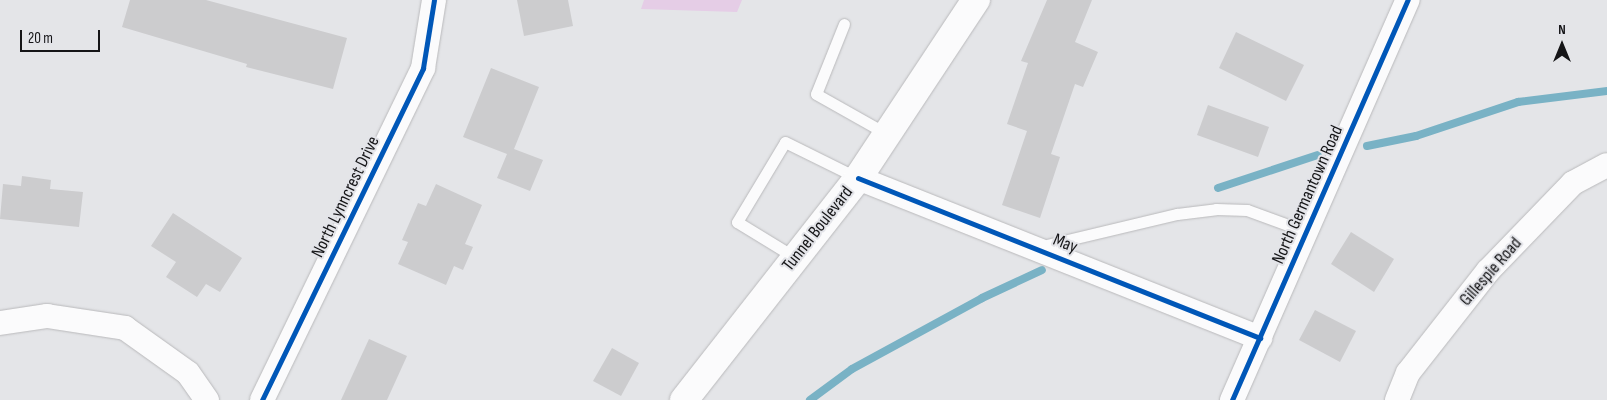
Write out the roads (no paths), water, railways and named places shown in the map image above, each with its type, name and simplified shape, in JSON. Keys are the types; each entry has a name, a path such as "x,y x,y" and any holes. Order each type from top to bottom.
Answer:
{"main road":[{"name":"Tunnel Boulevard","path":"684,400 858,178 976,0"}],"street":[{"name":"North Lynncrest Drive","path":"262,400 423,68 434,0"},
{"name":"North Germantown Road","path":"1232,400 1408,0"},
{"name":"Gillespie Road","path":"1397,400 1408,373 1488,271 1573,183 1607,165"},
{"name":"May","path":"858,178 1036,247 1260,338"},
{"path":"0,323 47,316 125,328 188,373 207,400"}],"lane":[{"path":"844,24 816,94 887,134"},
{"path":"796,258 737,222 785,142 858,178"},
{"path":"1036,247 1177,214 1216,209 1247,210 1307,232"}],"waterway":[{"path":"1367,146 1416,136 1518,102 1607,91"},
{"path":"1218,188 1318,155"},
{"path":"810,400 852,369 982,298 1042,270"}]}
